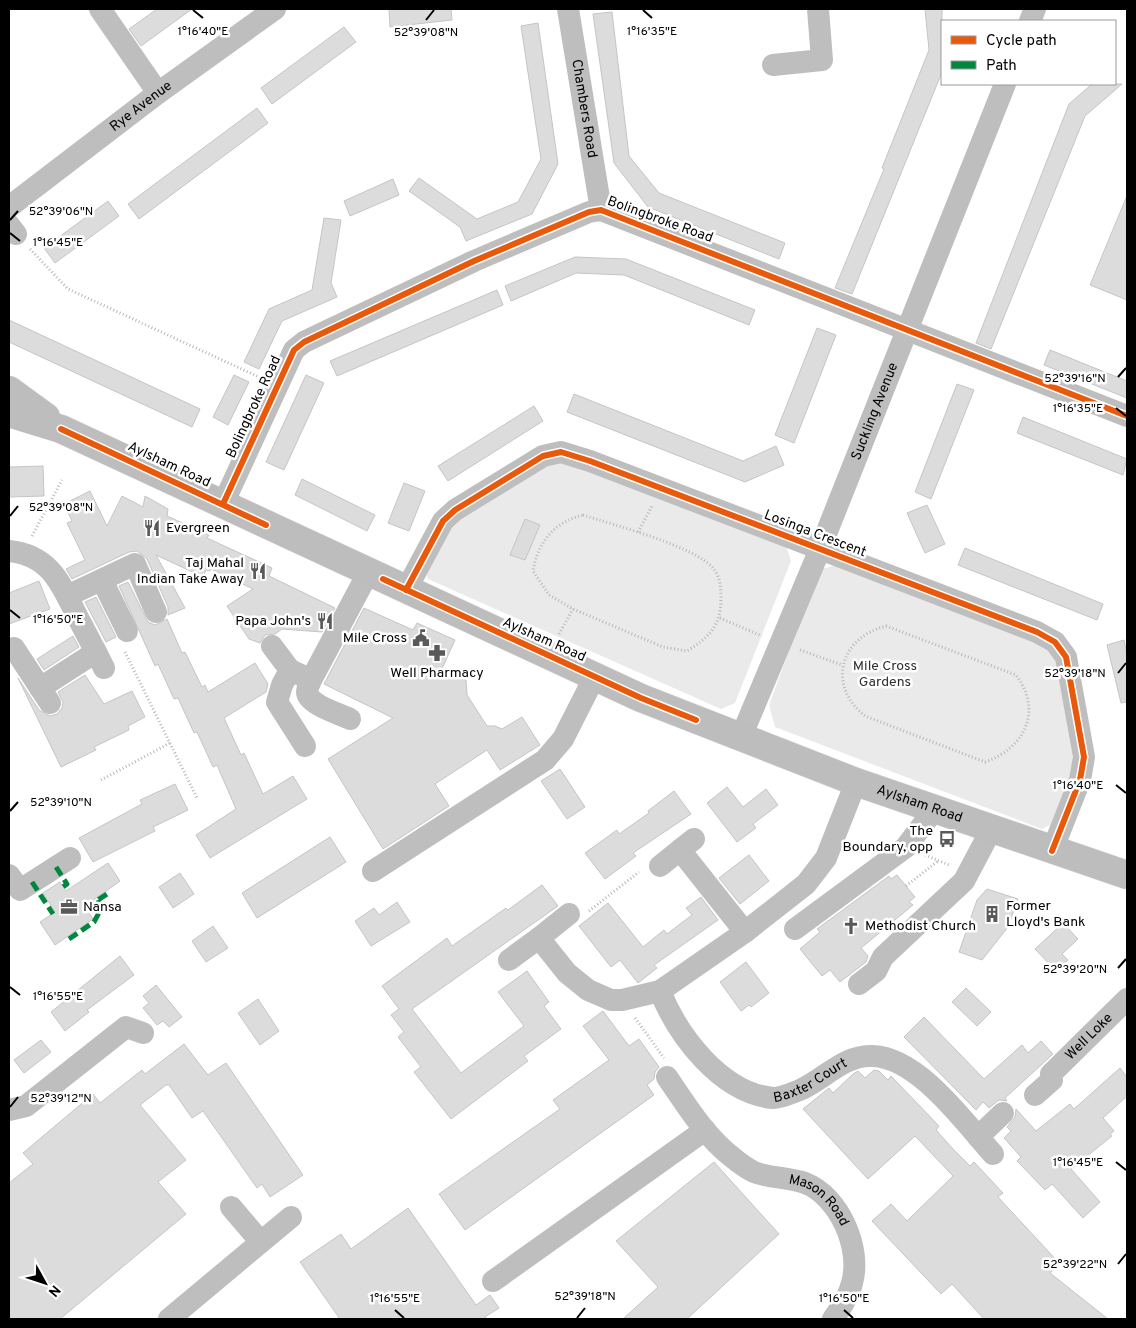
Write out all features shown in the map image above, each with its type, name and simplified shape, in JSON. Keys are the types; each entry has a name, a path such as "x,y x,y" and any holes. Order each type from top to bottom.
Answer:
{"main road":[{"name":"Aylsham Road","path":"9,390 61,428"},
{"name":"Aylsham Road","path":"9,413 61,428 368,573 641,698 856,782 1052,851 1127,875"}],"street":[{"path":"100,9 158,93"},
{"name":"Rye Avenue","path":"9,207 158,93 275,9"},
{"name":"Chambers Road","path":"568,9 601,210"},
{"path":"773,66 822,60 818,9"},
{"name":"Suckling Avenue","path":"741,736 820,549 1005,85"},
{"name":"Bolingbroke Road","path":"223,504 294,350 304,342 474,261 589,212 601,210 1127,416"},
{"name":"Losinga Crescent","path":"406,590 443,521 455,510 543,456 561,452 590,461 1037,632 1056,642 1066,657 1084,757 1080,780 1052,851"},
{"path":"14,648 45,695 100,660 59,580 39,561 16,552"},
{"path":"67,596 135,564 156,612"},
{"path":"350,719 309,698 307,692 311,680 368,573"},
{"path":"102,580 125,639"},
{"path":"272,646 290,670 311,680"},
{"path":"290,670 282,685 277,702 305,746"},
{"path":"373,871 545,760 563,739 595,676"},
{"path":"539,938 567,973 588,990 611,1000 622,1000 660,991 745,932 806,884 826,858 856,782"},
{"path":"795,929 906,847 934,810"},
{"path":"859,984 876,971 883,957 964,881 991,830"},
{"path":"660,866 687,845 745,932"},
{"path":"9,875 20,890 70,858"},
{"path":"509,960 569,914"},
{"name":"Baxter Court","path":"660,991 683,1036 724,1078 747,1092 775,1098 802,1089 848,1061 873,1056 902,1063 922,1077 993,1154"},
{"name":"Well Loke","path":"1035,1095 1052,1080 1051,1074 1127,999"},
{"path":"9,1110 26,1106 131,1023"},
{"name":"Mason Road","path":"666,1077 705,1130 730,1156 755,1172 781,1176 808,1184 829,1201 846,1223 854,1253 853,1281 842,1307 833,1319"},
{"path":"978,1137 1003,1113"},
{"path":"493,1281 705,1130"},
{"path":"231,1207 260,1241"},
{"path":"169,1319 291,1217"}],"path":[{"path":"12,230 68,289 278,386"},
{"path":"16,552 62,480"},
{"path":"638,532 652,506"},
{"path":"583,515 638,532 697,554 714,569 721,587 720,618 703,641 687,651 663,647 573,609 549,595 534,570 535,558 542,546 566,520 583,515"},
{"path":"886,626 1016,675 1024,686 1029,702 1028,717 1015,745 1002,756 985,762 866,716 854,708 845,694 842,665 854,643 870,630 886,626"},
{"path":"125,639 170,743 198,798"},
{"path":"101,780 170,743"},
{"path":"906,847 968,873"},
{"path":"569,914 578,920 653,861 660,866"},
{"path":"906,886 938,861"},
{"path":"622,1000 674,1071 666,1077"}],"green space":[{"path":"570,459 785,543 791,561 735,703 721,709 428,579 425,569 445,526 546,460"},
{"name":"Mile Cross Gardens","path":"842,563 1037,639 1055,656 1074,765 1052,824 1042,829 775,727 769,705 819,570"}],"building":[{"path":"157,9 192,9 141,46 129,29"},
{"path":"389,9 451,9 452,20 390,27"},
{"path":"925,9 942,9 941,74 852,294 835,288 884,169 882,168 929,50"},
{"path":"612,12 629,156 659,193 785,243 779,259 648,207 614,163 593,14"},
{"path":"538,23 558,164 532,214 466,241 460,227 409,191 419,178 477,219 518,202 541,159 521,26"},
{"path":"344,27 356,42 272,104 261,88"},
{"path":"1122,84 1085,116 991,349 976,343 1069,104 1091,85"},
{"path":"257,108 268,123 139,219 128,204"},
{"path":"393,179 399,195 350,216 344,201"},
{"path":"1127,198 1127,300 1090,285"},
{"path":"108,201 119,216 55,263 44,248"},
{"path":"324,218 341,220 331,283 337,297 282,321 259,369 244,362 269,309 312,290"},
{"path":"575,257 626,259 755,310 749,325 624,275 576,273 511,301 505,286"},
{"path":"497,290 503,305 337,376 330,361"},
{"path":"9,320 200,409 192,427 9,342"},
{"path":"817,328 836,335 794,443 775,435"},
{"path":"1050,350 1127,381 1127,398 1044,365"},
{"path":"234,375 249,382 228,425 213,417"},
{"path":"306,375 324,383 284,470 266,462"},
{"path":"957,384 974,390 931,499 915,492"},
{"path":"574,394 743,461 776,446 784,465 745,482 567,412"},
{"path":"534,406 543,421 448,481 438,466"},
{"path":"1023,417 1127,459 1123,475 1017,433"},
{"path":"43,466 44,496 9,497 9,467"},
{"path":"302,479 375,515 367,531 295,495"},
{"path":"404,483 425,491 409,531 388,523"},
{"path":"90,491 107,526 122,496 143,507 145,496 168,509 167,516 209,535 207,538 272,568 269,576 335,608 322,632 282,629 275,634 265,635 260,643 249,639 227,606 253,589 211,569 210,571 206,570 203,577 156,555 185,608 168,615 168,607 147,559 137,551 129,552 72,579 66,569 85,560 67,523 72,521 64,504"},
{"path":"927,505 945,544 925,553 907,513"},
{"path":"525,519 540,525 525,560 510,555"},
{"path":"965,548 1103,604 1097,620 958,565"},
{"path":"39,581 50,609 9,624 9,593"},
{"path":"128,582 148,622 155,625 167,619 182,653 185,652 202,687 205,685 208,692 255,663 268,684 266,692 224,718 241,755 244,753 263,794 293,776 307,799 210,858 196,835 236,809 217,765 213,767 197,732 194,733 178,698 174,699 158,664 155,666 119,586"},
{"path":"96,597 116,637 106,642 85,602"},
{"path":"364,608 413,630 417,623 455,640 441,671 458,674 466,680 467,695 487,726 495,726 502,729 522,717 540,745 500,770 487,750 435,784 449,806 383,849 328,759 393,718 324,684"},
{"path":"73,636 79,647 44,670 37,659"},
{"path":"1124,640 1127,654 1127,702 1121,703 1107,645"},
{"path":"85,675 104,704 132,691 145,717 128,726 129,730 94,747 96,750 61,767 18,678 39,710 50,716 57,714 62,708 63,702 58,692"},
{"path":"560,769 585,807 567,819 541,781"},
{"path":"175,784 188,810 153,827 155,831 93,862 79,838 142,804 140,800"},
{"path":"727,787 743,807 766,789 778,805 753,824 756,828 737,842 707,803"},
{"path":"674,791 691,814 633,853 636,856 605,879 585,853 617,830 619,834 649,813 648,811"},
{"path":"330,837 346,862 257,918 242,893"},
{"path":"749,855 769,881 740,904 719,878"},
{"name":"Nansa","path":"108,863 120,881 85,906 93,919 55,945 40,922 55,912 43,893 60,882 66,891"},
{"path":"180,873 194,894 173,908 159,887"},
{"name":"Methodist Church","path":"897,875 915,897 909,902 913,905 861,948 868,956 866,962 840,982 830,970 822,976 800,949 820,932 817,929 889,876 891,879"},
{"path":"542,885 558,906 412,1009 461,1073 524,1026 498,992 527,971 549,1002 544,1006 561,1029 524,1056 528,1061 451,1119 414,1072 421,1067 398,1037 404,1032 391,1015 399,1009 382,986 447,938 452,946 506,908 508,910"},
{"name":"Former Lloyd's Bank","path":"987,889 1018,899 1008,927 982,960 959,952 977,900"},
{"path":"701,897 718,920 654,965 657,968 638,983 620,960 611,967 579,926 608,903 643,947 664,930 667,934 692,915 686,908"},
{"path":"397,902 410,922 371,946 355,921 374,908 379,915"},
{"path":"1063,923 1078,939 1062,954 1068,960 1056,971 1035,949"},
{"path":"213,926 228,948 206,962 192,941"},
{"path":"120,956 134,975 87,1010 89,1012 65,1031 51,1012"},
{"path":"746,962 769,993 751,1007 749,1005 741,1011 720,982"},
{"path":"156,985 182,1017 169,1027 163,1021 157,1025 143,1008 149,1003 143,996"},
{"path":"966,988 991,1012 977,1026 952,1002"},
{"path":"258,999 279,1031 260,1045 238,1013"},
{"path":"603,1011 629,1046 639,1039 659,1067 655,1072 654,1079 647,1085 654,1095 465,1230 439,1194 560,1109 553,1100 609,1060 583,1026"},
{"path":"924,1017 984,1079 1022,1045 1028,1053 1041,1041 1053,1054 1005,1098 1007,1101 999,1100 989,1108 983,1102 976,1110 904,1037"},
{"path":"41,1040 51,1052 24,1073 14,1060"},
{"path":"184,1044 208,1075 226,1063 303,1175 270,1197 262,1184 257,1188 203,1111 192,1118 169,1085 166,1085 140,1105 186,1160 158,1182 186,1214 60,1319 9,1319 9,1183 33,1164 23,1153 93,1094 100,1103 142,1070 145,1074"},
{"path":"1120,1068 1127,1077 1127,1096 1103,1118 1114,1131 1110,1134 1112,1136 1071,1169 1100,1202 1083,1218 1052,1184 1045,1190 1017,1161 1021,1157 1004,1138 1011,1131 1007,1127 1015,1117 1016,1109 1036,1131 1070,1104 1074,1109"},
{"path":"874,1070 879,1071 888,1080 891,1076 939,1126 936,1130 953,1149 970,1166 974,1162 1003,1193 998,1197 1060,1264 1050,1273 1108,1319 984,1319 952,1284 941,1294 872,1221 891,1204 907,1221 953,1176 915,1136 868,1179 803,1109 829,1088 833,1093 858,1071 865,1078"},
{"path":"714,1162 779,1234 687,1319 623,1319 658,1287 616,1241"},
{"path":"408,1208 476,1305 490,1295 499,1308 485,1317 487,1319 340,1319 300,1262 341,1234 351,1249"}],"marked path":[{"path":"56,867 67,884 63,887"},
{"path":"32,882 53,914"},
{"path":"86,908 107,894"},
{"path":"69,939 94,922 101,909 98,900"}],"cycle path":[{"path":"223,504 294,350 304,342 474,261 589,212 601,210 1127,416"},
{"path":"61,429 266,525"},
{"path":"406,590 443,521 455,510 543,456 561,452 590,461 1037,632 1055,642 1066,657 1084,757 1080,780 1052,851"},
{"path":"383,579 641,698 696,720"}],"place":[{"name":"Evergreen","path":"152,528"},
{"name":"Taj Mahal Indian Take Away","path":"258,571"},
{"name":"Papa John's","path":"325,621"},
{"name":"Mile Cross","path":"421,638"},
{"name":"Well Pharmacy","path":"437,653"},
{"name":"The Boundary, opp","path":"947,839"},
{"name":"Nansa","path":"69,907"},
{"name":"Former Lloyd's Bank","path":"992,914"},
{"name":"Methodist Church","path":"851,926"}]}
